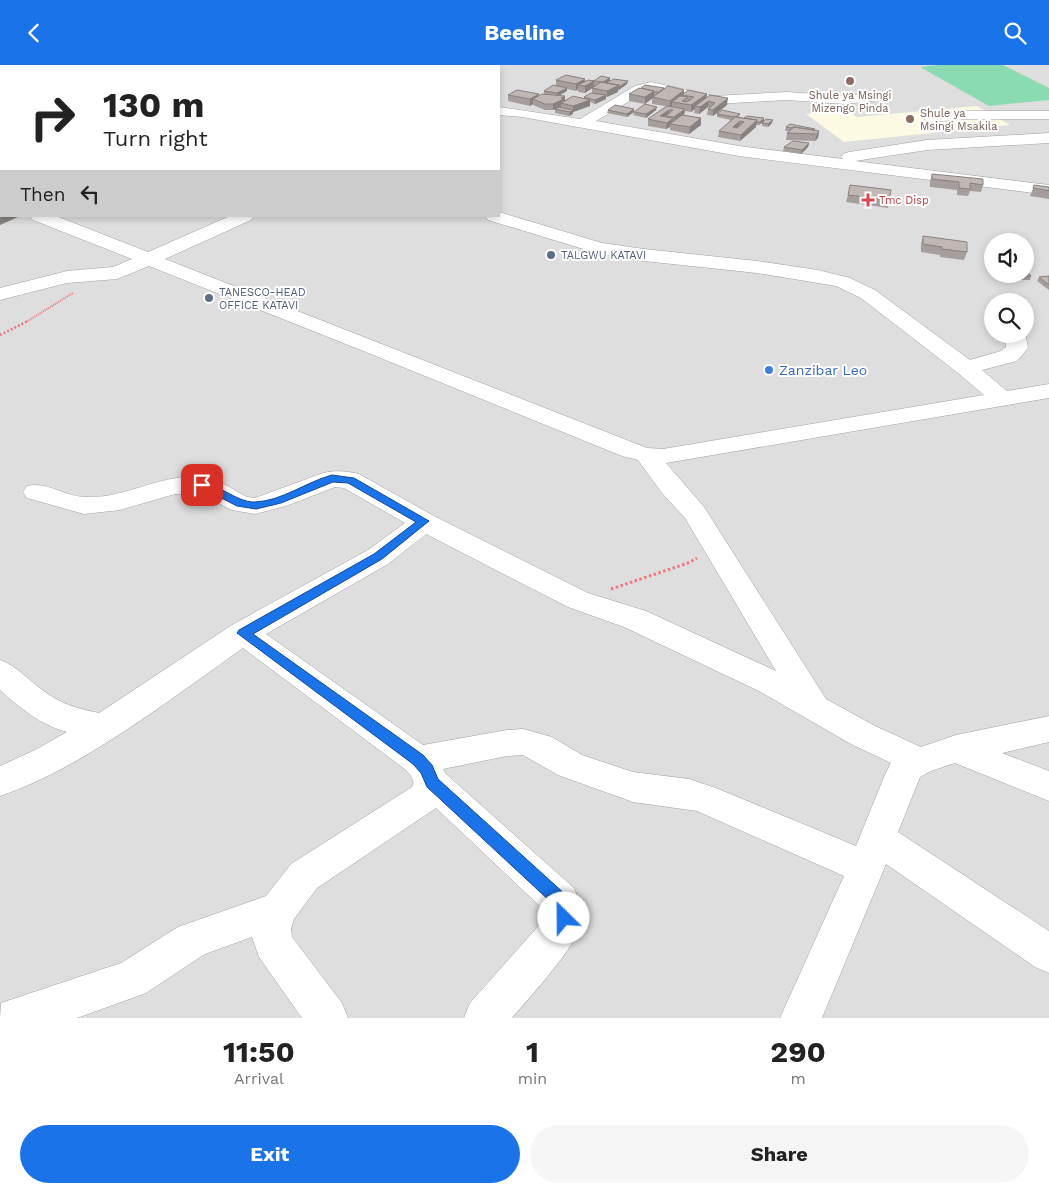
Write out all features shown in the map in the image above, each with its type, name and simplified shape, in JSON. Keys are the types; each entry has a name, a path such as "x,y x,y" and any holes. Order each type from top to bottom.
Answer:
{"street":[{"path":"581,124 640,89 651,86 702,98 729,100 788,96 845,100 881,96"},
{"path":"500,111 522,113 662,139 816,162 1049,190"},
{"path":"931,118 968,115 1049,115"},
{"path":"517,127 553,119"},
{"path":"816,162 927,145 1041,139 1049,146"},
{"path":"42,217 374,347 632,451 647,455 663,456 1049,391"},
{"path":"0,294 68,277 117,273 243,217"},
{"path":"497,217 600,248 644,255 757,267 818,276 843,283 868,295 966,368 1002,399"},
{"path":"966,368 1010,356 1017,349 1016,343"},
{"path":"647,455 671,487 695,513 816,709"},
{"path":"36,492 84,506 120,502 173,486 202,485 241,504 256,506 332,479 350,480 424,521 578,600 635,619 770,682 863,735 919,761"},
{"path":"0,782 47,760 103,727 244,633 378,557 424,521"},
{"path":"244,633 311,680 425,771 560,901 564,918 558,934 485,1018"},
{"path":"0,673 30,698 60,717 103,727"},
{"path":"801,1018 872,853 901,777 908,767 919,761 956,749 1049,729"},
{"path":"425,771 507,743 530,744 540,747 570,765 633,787 689,794 704,798 872,853 1049,954"},
{"path":"956,749 1049,786"},
{"path":"327,1018 273,944 271,929 279,909 304,876 424,797 429,791 425,771"},
{"path":"16,1018 132,979 192,940 279,909"}],"path":[{"path":"0,335 78,291"},
{"path":"578,600 688,563 704,551 710,538"}],"shaded area":[{"path":"500,65 1049,65 1049,1018 0,1018 0,217 500,217"},
{"path":"977,106 1010,125 844,142 806,114 847,110 857,117"}],"green space":[{"path":"938,65 1003,65 1049,88 1049,100 989,106 920,67"}],"building":[{"path":"566,75 585,79 576,84 556,80"},
{"path":"601,76 610,78 603,82 594,81"},
{"path":"614,79 628,81 619,87 619,85 606,83"},
{"path":"588,80 594,81 585,86 578,85"},
{"path":"601,82 619,85 607,91 592,88"},
{"path":"553,85 567,88 557,93 544,91"},
{"path":"645,85 664,88 659,92 654,92 641,88"},
{"path":"668,86 684,90 670,101 653,97"},
{"path":"639,88 654,91 645,97 629,94"},
{"path":"517,90 539,94 530,99 508,95"},
{"path":"688,90 707,94 691,105 672,102 680,96 688,97 682,101 687,102 694,97 682,95"},
{"path":"591,93 606,95 595,100 584,97"},
{"path":"542,94 565,96 561,98 564,99 553,104 545,104 533,99"},
{"path":"710,95 728,98 713,110 708,109 715,103 709,101 700,107 695,106"},
{"path":"573,96 590,100 573,106 561,103"},
{"path":"645,104 657,107 646,114 634,112"},
{"path":"615,105 634,109 627,114 608,110"},
{"path":"667,106 685,109 674,117 666,116 673,110 669,110 660,116 673,118 667,123 648,119"},
{"path":"559,107 573,110 570,112 555,109"},
{"path":"722,110 740,114 735,117 717,114"},
{"path":"682,115 701,118 690,127 670,124"},
{"path":"747,116 764,118 760,122 756,122 757,120 744,118"},
{"path":"735,117 757,120 741,135 719,131","holes":["740,121 744,122 737,128 733,127"]},
{"path":"766,119 773,120 768,124 762,123"},
{"path":"790,124 815,129 786,127"},
{"path":"794,127 819,131 817,134 787,133"},
{"path":"793,141 809,143 802,150 784,147"},
{"path":"932,174 983,179 983,185 970,183 970,189 959,188 959,182 932,179"},
{"path":"850,185 891,190 889,200 848,195"},
{"path":"1034,185 1049,187 1049,191 1033,188"},
{"path":"923,236 967,242 967,252 942,249 942,247 923,244"},
{"path":"1049,276 1049,285 1039,277"}],"place":[{"name":"Shule ya Msingi Mizengo Pinda","path":"850,81"},
{"name":"Shule ya Msingi Msakila","path":"910,119"},
{"name":"Tmc Disp","path":"868,200"},
{"name":"TALGWU KATAVI","path":"551,255"},
{"name":"TANESCO-HEAD OFFICE KATAVI","path":"209,298"},
{"name":"Zanzibar Leo","path":"769,370"}],"route":[{"path":"202,485 241,504 256,506 332,479 350,480 424,521 378,557 244,633 418,759 430,776 432,783 560,901 564,918"}]}
